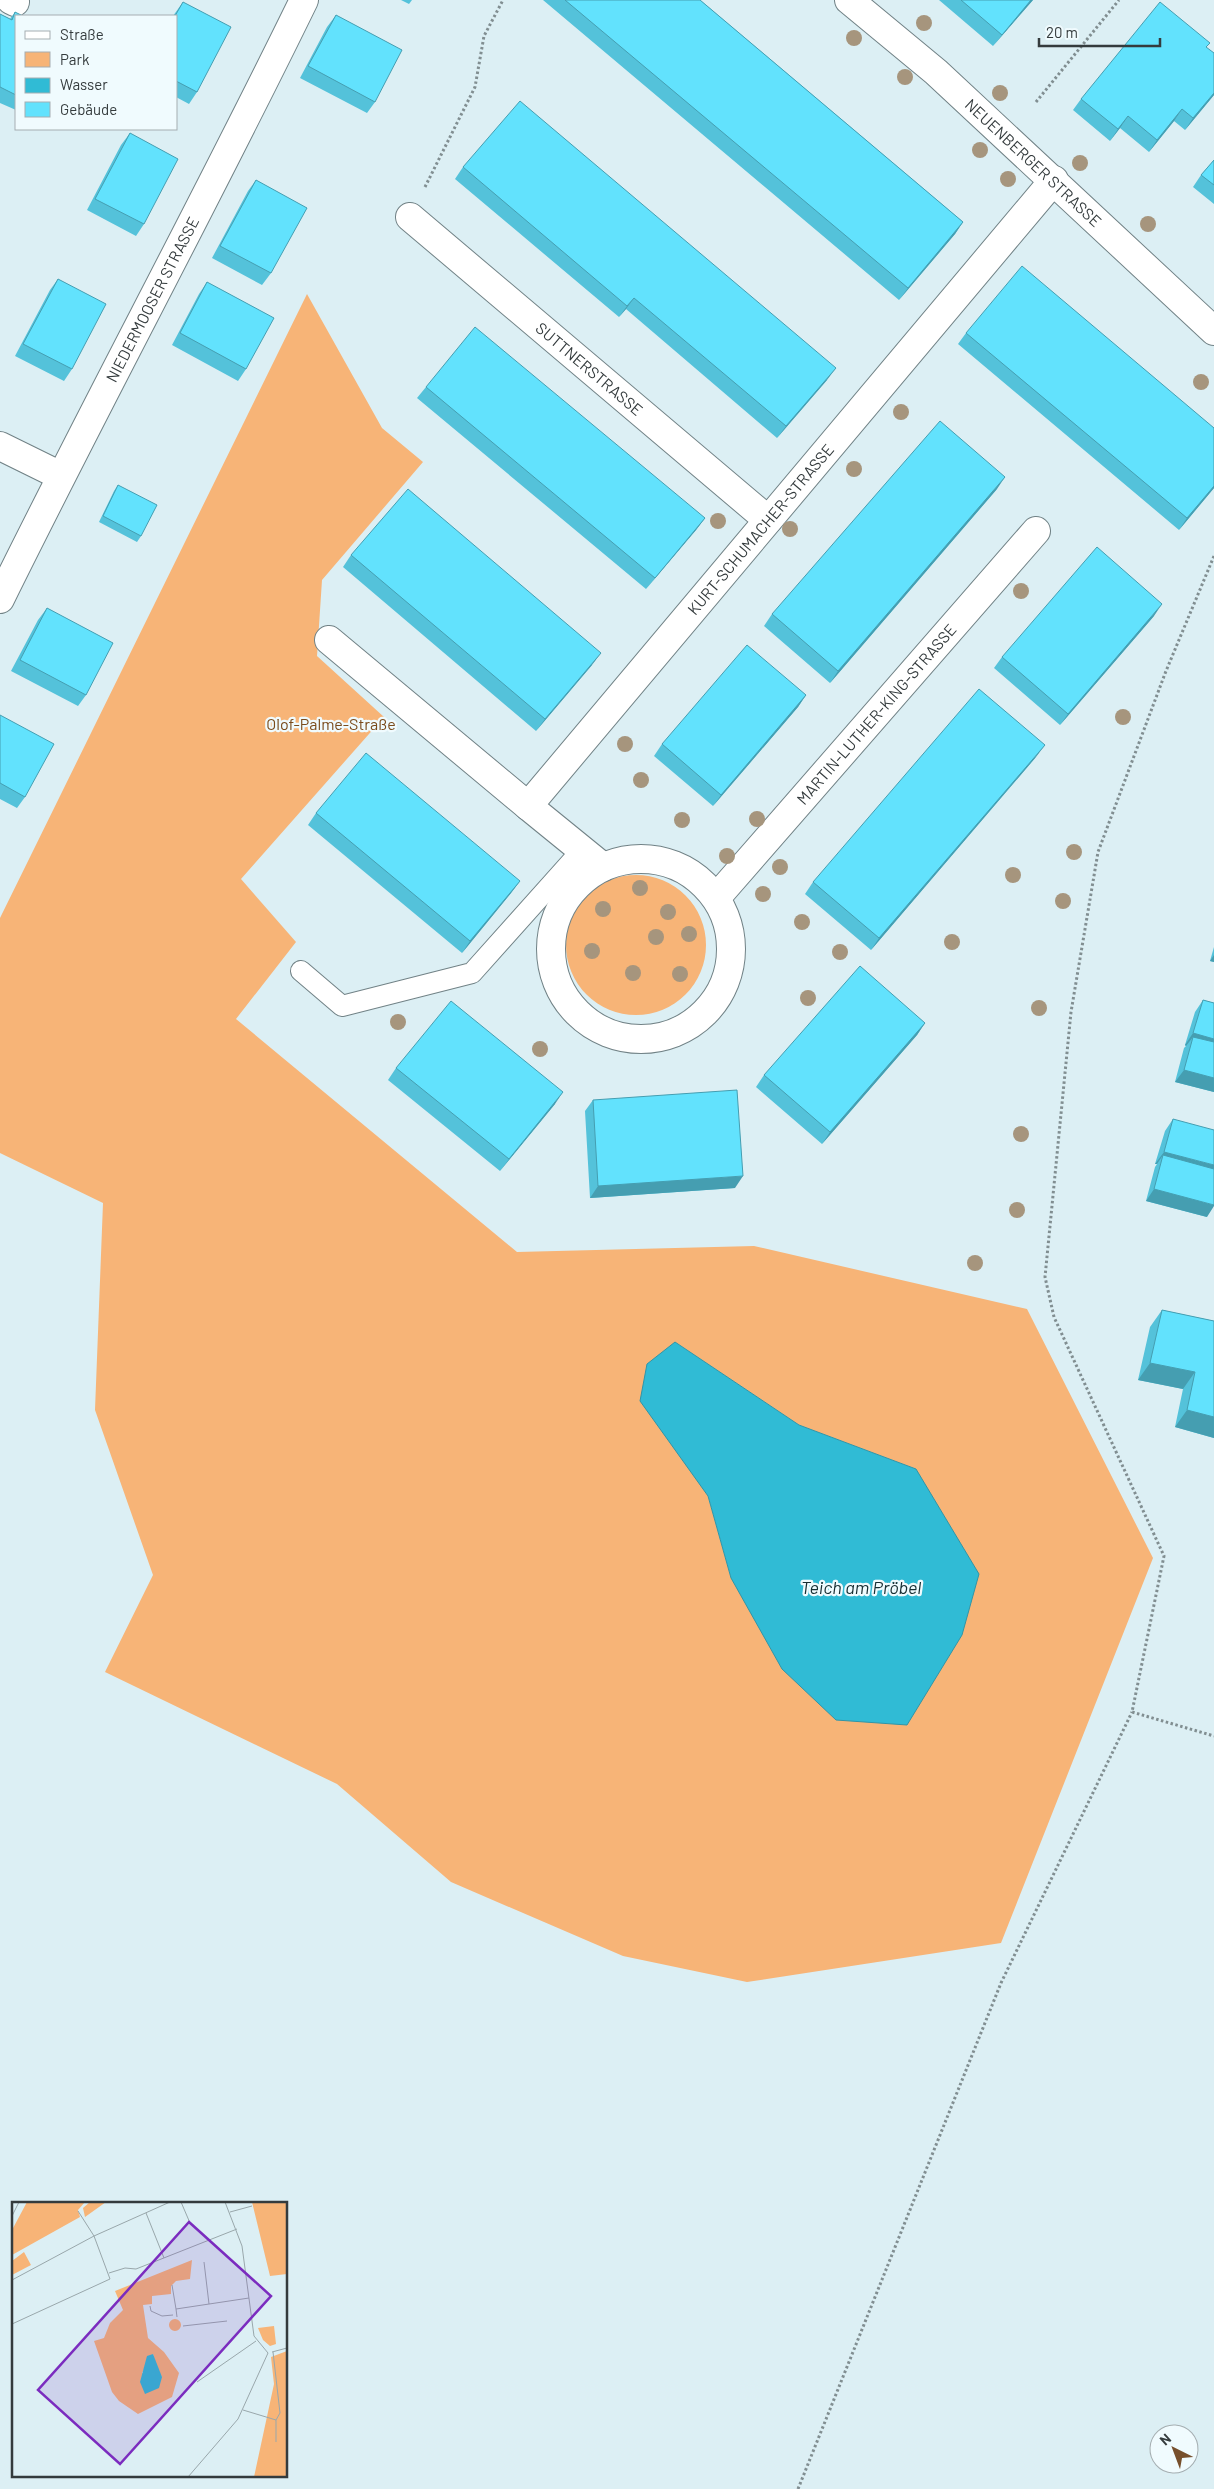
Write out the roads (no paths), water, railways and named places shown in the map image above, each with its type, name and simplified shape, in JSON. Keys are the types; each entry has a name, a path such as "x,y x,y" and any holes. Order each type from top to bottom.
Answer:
{"street":[{"name":"NIEDERMOOSER STRASSE","path":"0,598 60,476 227,158 304,0"},
{"name":"NEUENBERGER STRASSE","path":"849,0 936,72 1214,331"},
{"name":"KURT-SCHUMACHER-STRASSE","path":"528,806 1054,180"},
{"name":"SUTTNERSTRASSE","path":"410,217 768,520"},
{"path":"0,446 60,476"},
{"name":"MARTIN-LUTHER-KING-STRASSE","path":"716,898 1036,531"},
{"path":"329,640 593,858 653,859 677,866 699,879 716,898 729,925 732,956 724,985 708,1010 683,1029 655,1039 625,1038 596,1028 573,1009 557,984 550,954 553,927 563,902 580,882 593,858"}],"lane":[{"path":"301,972 342,1006 472,973 593,858"}],"water":[{"name":"Teich am Pröbel","path":"675,1342 799,1425 916,1469 979,1574 962,1635 907,1725 836,1720 782,1669 731,1578 708,1496 640,1401 647,1364"}],"park label":[{"name":"Olof-Palme-Straße","path":"331,724"}]}
